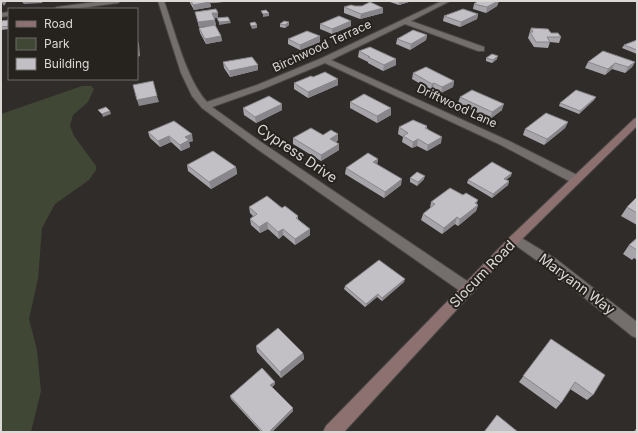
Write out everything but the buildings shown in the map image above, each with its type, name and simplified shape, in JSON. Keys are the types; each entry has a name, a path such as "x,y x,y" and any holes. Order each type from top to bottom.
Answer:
{"main road":[{"name":"Slocum Road","path":"332,432 515,239 637,120"}],"street":[{"path":"65,8 118,1"},
{"name":"Cypress Drive","path":"161,1 185,73 196,96 205,106 257,144 468,288"},
{"name":"Birchwood Terrace","path":"205,106 260,87 325,60 447,1"},
{"path":"404,21 481,49"},
{"name":"Driftwood Lane","path":"325,60 505,143 575,180"},
{"name":"Maryann Way","path":"515,239 551,263 637,331"}],"green space":[{"path":"82,86 91,86 94,89 88,102 73,115 70,126 74,136 96,166 96,170 89,180 55,204 42,228 38,279 29,319 37,350 41,391 31,432 1,432 1,114"}]}
